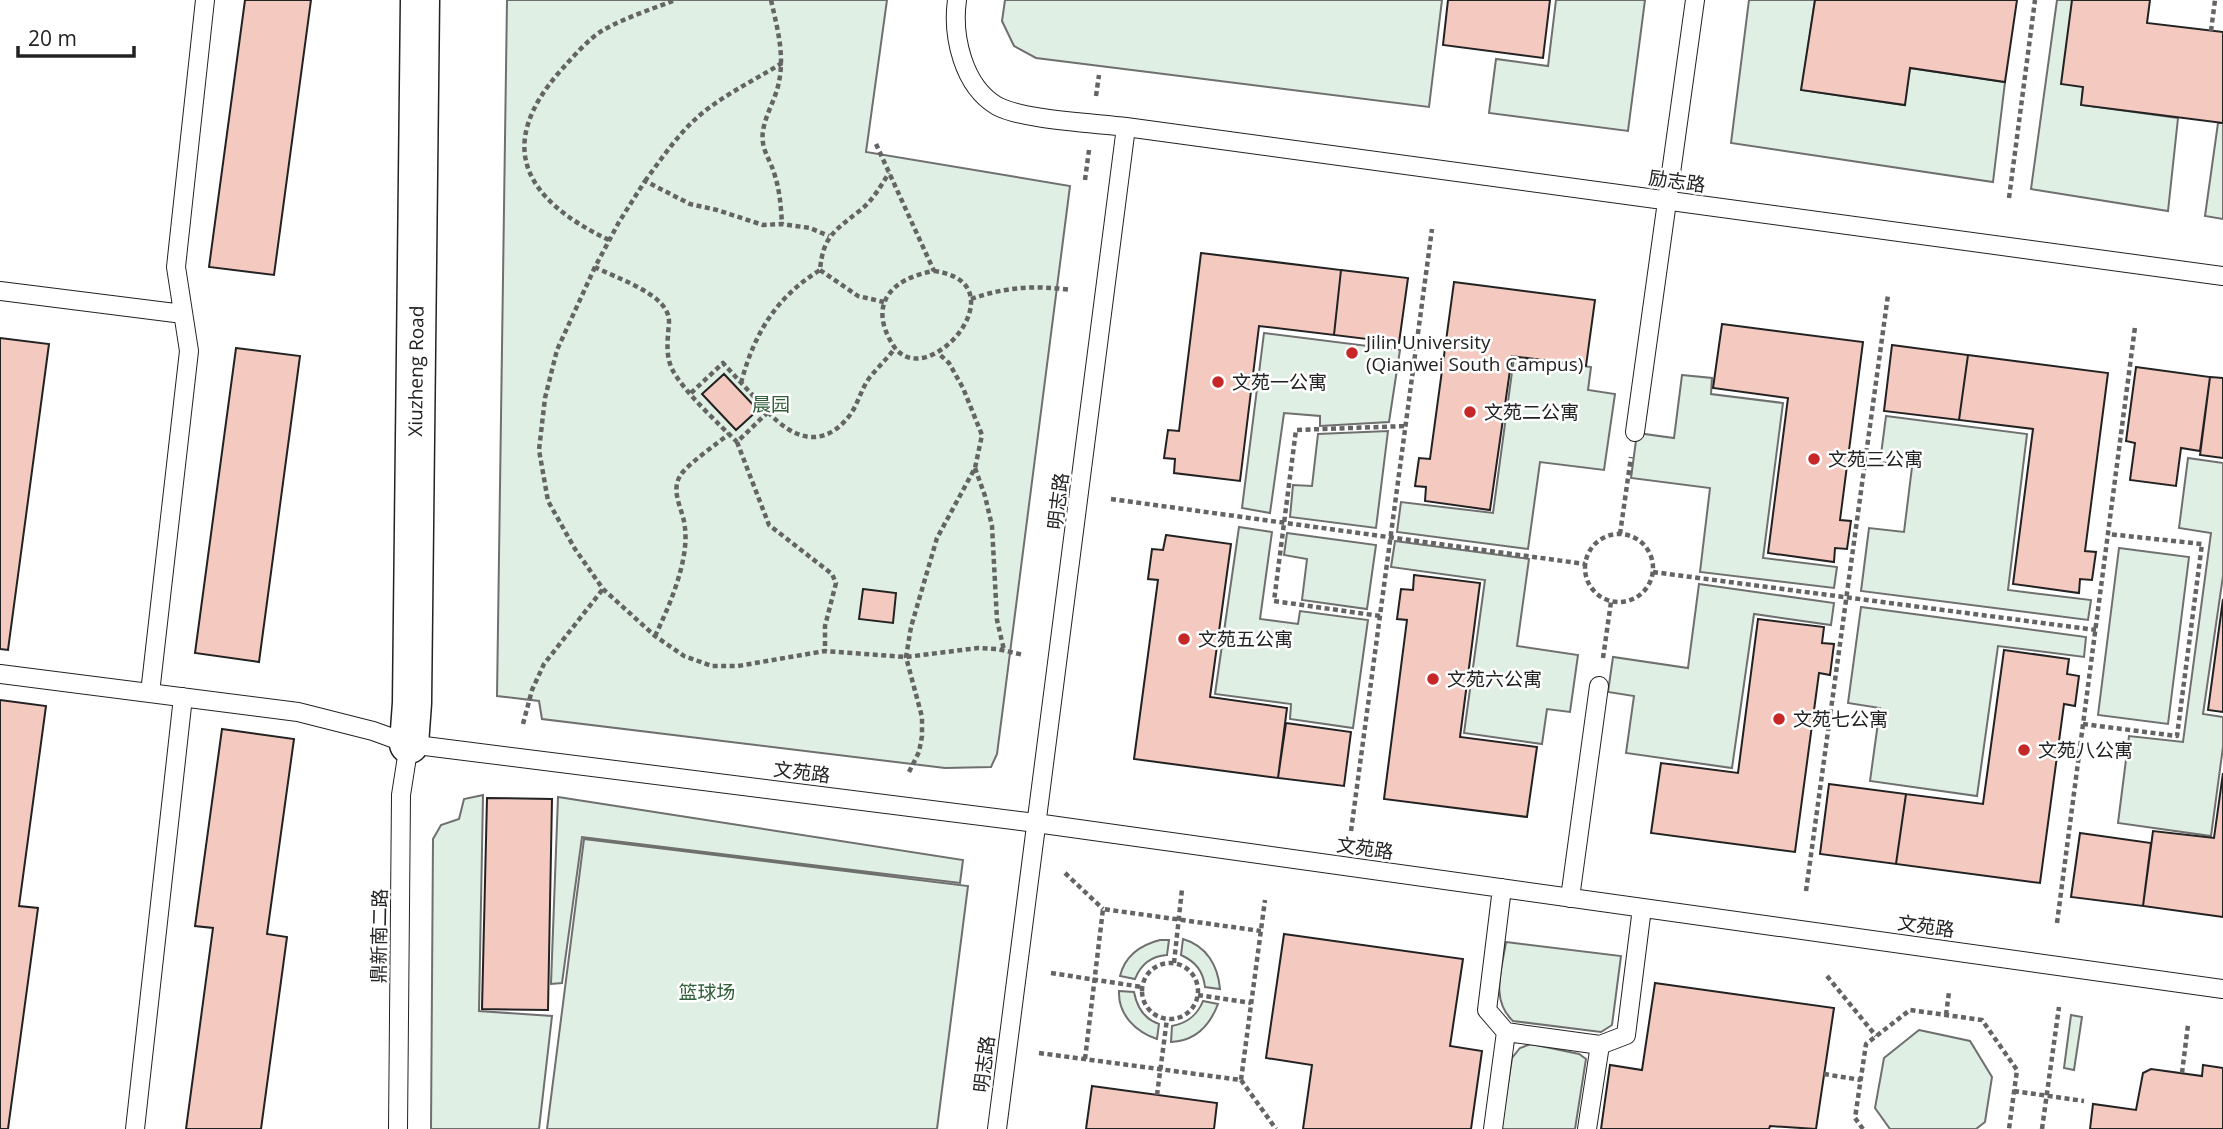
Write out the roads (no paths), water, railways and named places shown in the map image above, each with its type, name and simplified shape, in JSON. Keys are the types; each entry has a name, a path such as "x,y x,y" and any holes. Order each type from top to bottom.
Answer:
{"street":[{"name":"Xiuzheng Road","path":"408,744 412,703 420,0"}],"lane":[{"path":"150,693 189,351 176,267 205,0"},
{"path":"957,0 955,12 960,58 975,84 997,106 1030,115 1126,127"},
{"path":"1635,432 1695,0"},
{"name":"励志路","path":"1126,127 2223,275"},
{"name":"明志路","path":"997,1129 1126,127"},
{"path":"0,291 183,314"},
{"name":"文苑路","path":"0,674 298,712 373,731 408,744 1036,823 2223,989"},
{"path":"1570,898 1599,687"},
{"path":"135,1129 183,697"},
{"name":"鼎新南二路","path":"398,1129 401,795 408,744"},
{"path":"1502,888 1487,1010 1506,1032 1600,1045 1626,1035 1642,908"},
{"path":"1493,1129 1506,1032"},
{"path":"1587,1129 1600,1045"}],"place":[{"name":"Jilin University (Qianwei South Campus)","path":"1352,353"},
{"name":"文苑一公寓","path":"1218,382"},
{"name":"文苑二公寓","path":"1470,412"},
{"name":"文苑三公寓","path":"1814,459"},
{"name":"文苑五公寓","path":"1184,639"},
{"name":"文苑六公寓","path":"1433,679"},
{"name":"文苑七公寓","path":"1779,719"},
{"name":"文苑八公寓","path":"2024,750"}],"park label":[{"name":"晨园","path":"771,404"},
{"name":"篮球场","path":"707,992"}]}
